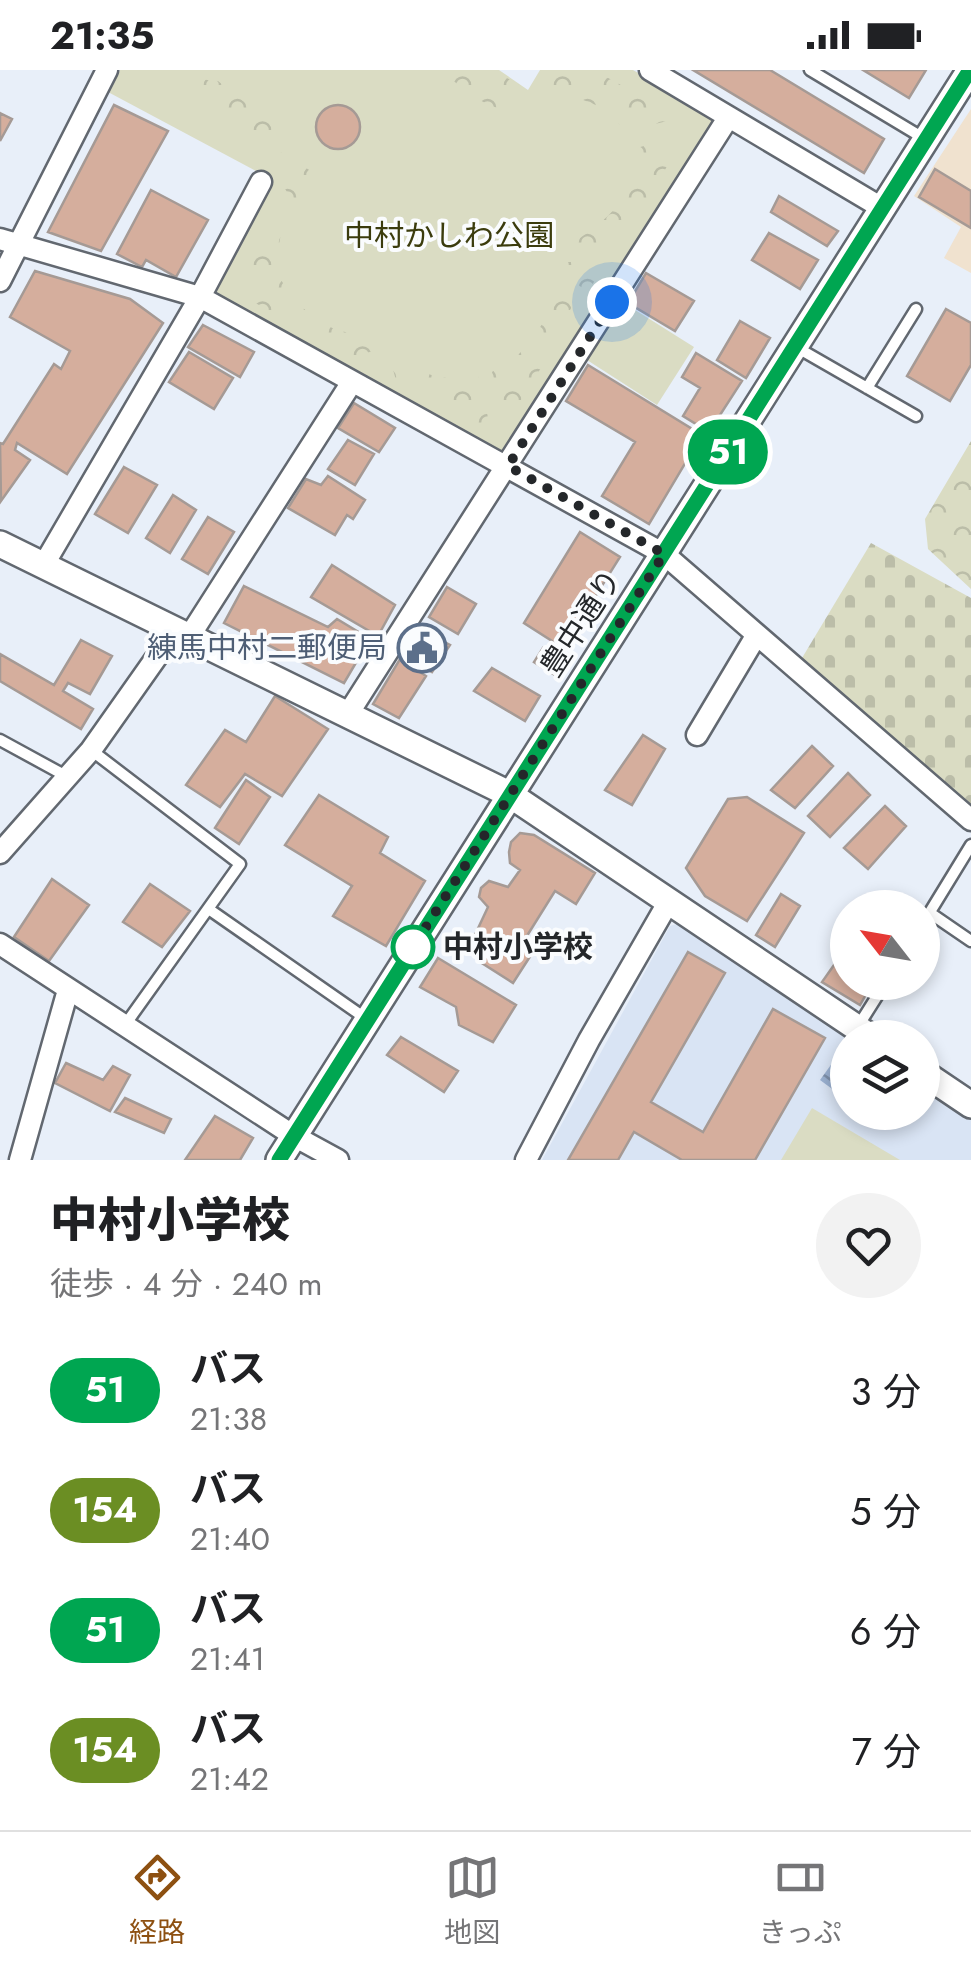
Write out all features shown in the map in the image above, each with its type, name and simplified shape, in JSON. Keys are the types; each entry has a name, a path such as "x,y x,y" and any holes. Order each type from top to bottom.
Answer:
{"street":[{"path":"0,281 9,241 107,70"},
{"path":"650,70 882,208"},
{"name":"豊中通り","path":"279,1160 970,70"},
{"path":"348,714 728,118"},
{"path":"42,566 200,298 261,182"},
{"path":"9,241 200,298 664,554 971,820"},
{"path":"0,853 91,750 182,634 352,382"},
{"path":"0,544 509,794 846,1020"},
{"path":"697,735 756,636"},
{"path":"526,1160 589,1040 670,901"},
{"path":"0,944 294,1136 338,1160"},
{"path":"20,1160 68,990"},
{"path":"940,1084 971,1105"}],"lane":[{"path":"810,70 925,139"},
{"path":"867,388 916,309"},
{"path":"795,346 916,416"},
{"path":"0,740 66,776"},
{"path":"91,750 240,864 125,1025"},
{"path":"940,896 971,845"},
{"path":"210,910 368,1020"},
{"path":"940,920 971,940"}],"shaded area":[{"path":"971,109 971,273 944,258 961,227 914,196"},
{"path":"680,923 830,1024 830,1130 940,1130 940,1099 971,1120 971,1160 542,1160 670,926"}],"green space":[{"name":"中村かしわ公園","path":"120,70 499,70 528,90 540,70 633,70 711,115 712,127 509,449 497,451 220,299 216,289 271,179 108,92"},
{"path":"156,70 174,70 197,79 218,81 274,126 266,138 247,133 193,91"},
{"path":"438,70 493,70 519,85 504,110 476,98"},
{"path":"559,70 594,70 679,114 676,119 625,131 600,107 580,99 542,99"},
{"path":"684,138 629,230 619,231 600,260 603,268 592,285 583,288 566,278 563,269 582,247 577,244 580,238 613,211 626,190 633,149"},
{"path":"281,152 314,173 284,225 278,264 243,277 241,268 252,259 287,192 282,184 289,172 280,159"},
{"path":"281,280 319,321 375,343 381,346 379,349 354,357 347,355 344,347 250,300 246,292"},
{"path":"558,288 576,299 570,310 575,316 566,329 558,328 542,355 544,363 508,421 503,422 492,372 533,339"},
{"path":"624,303 694,347 657,405 587,360"},
{"path":"393,355 434,376 478,375 490,426 483,428 447,404 445,407 396,380 390,359"},
{"path":"971,441 971,589 928,549 925,519"},
{"path":"871,543 971,598 971,806 802,658"},
{"path":"812,1108 830,1119 830,1130 849,1130 900,1160 781,1160"}],"water":[{"path":"830,1066 830,1087 820,1080"}],"building":[{"path":"693,70 770,70 884,139 864,173"},
{"path":"863,70 926,70 909,98"},
{"path":"114,105 168,131 101,251 48,232"},
{"path":"338,105 353,112 360,127 353,142 338,149 323,142 316,127 323,112"},
{"path":"0,113 12,119 0,141"},
{"path":"935,169 971,191 971,228 919,197"},
{"path":"151,190 208,220 176,277 146,260 142,267 117,254"},
{"path":"779,196 838,231 827,246 771,212"},
{"path":"769,233 818,260 800,289 752,260"},
{"path":"35,271 130,299 163,323 67,474 17,443 15,450 30,460 1,501 0,443 3,444 54,364 61,369 70,351 10,317"},
{"path":"646,273 694,301 675,331 628,303"},
{"path":"946,309 971,323 971,365 950,401 907,376"},
{"path":"740,321 770,338 746,378 717,360"},
{"path":"203,325 254,352 240,377 188,347"},
{"path":"189,352 233,378 214,409 169,382"},
{"path":"696,353 742,381 709,432 683,416 700,388 682,377"},
{"path":"588,365 702,435 649,524 602,496 635,442 566,401"},
{"path":"354,403 395,428 379,452 338,428"},
{"path":"348,440 374,454 355,485 328,469"},
{"path":"124,467 157,485 128,533 95,514"},
{"path":"328,476 365,500 353,519 347,515 335,535 288,508 306,479 321,485"},
{"path":"173,495 196,510 170,553 146,538"},
{"path":"208,517 234,532 208,574 182,559"},
{"path":"580,532 620,557 563,648 524,623"},
{"path":"332,565 395,605 378,636 311,597"},
{"path":"244,586 328,627 337,619 370,639 344,683 224,623"},
{"path":"447,587 476,604 458,634 429,617"},
{"path":"418,628 450,645 432,672 401,654"},
{"path":"81,640 112,656 90,694 68,683 63,691 93,709 81,729 0,681 0,654 54,685"},
{"path":"543,648 565,660 555,675 534,662"},
{"path":"400,659 426,676 399,718 373,704"},
{"path":"492,668 540,696 525,721 474,691"},
{"path":"275,696 328,729 282,796 245,774 220,807 186,785 225,730 246,742"},
{"path":"643,735 665,749 632,805 605,790"},
{"path":"812,746 833,766 795,808 771,790"},
{"path":"848,773 870,795 830,837 808,816"},
{"path":"246,780 270,797 239,844 215,828"},
{"path":"319,795 388,837 380,853 425,881 386,946 333,916 352,886 285,845"},
{"path":"747,797 804,833 747,921 705,896 686,868 728,799"},
{"path":"885,806 906,826 868,869 844,848"},
{"path":"520,833 534,835 595,873 576,904 555,891 520,947 531,955 513,983 477,960 474,937 488,907 479,897 481,888 489,881 508,887 520,870 510,863 509,852 511,842"},
{"path":"52,879 89,905 49,961 14,937"},
{"path":"150,884 190,911 162,947 123,922"},
{"path":"781,894 800,906 775,947 756,935"},
{"path":"688,952 725,973 651,1102 703,1132 773,1009 825,1038 755,1160 682,1160 634,1132 618,1160 568,1160"},
{"path":"438,958 516,1005 493,1042 459,1025 456,1007 420,987"},
{"path":"830,971 830,987 822,982"},
{"path":"401,1037 458,1071 444,1092 387,1055"},
{"path":"66,1063 103,1080 113,1066 130,1075 110,1111 55,1083"},
{"path":"125,1098 171,1119 164,1133 115,1112"},
{"path":"215,1116 253,1138 240,1160 185,1160"}],"bus line":[{"name":"51","path":"279,1160 970,70"}],"place":[{"name":"練馬中村二郵便局","path":"422,648"},
{"name":"中村小学校","path":"413,947"}],"route":[{"path":"413,947 410,952 664,554 508,466 612,302"}]}
